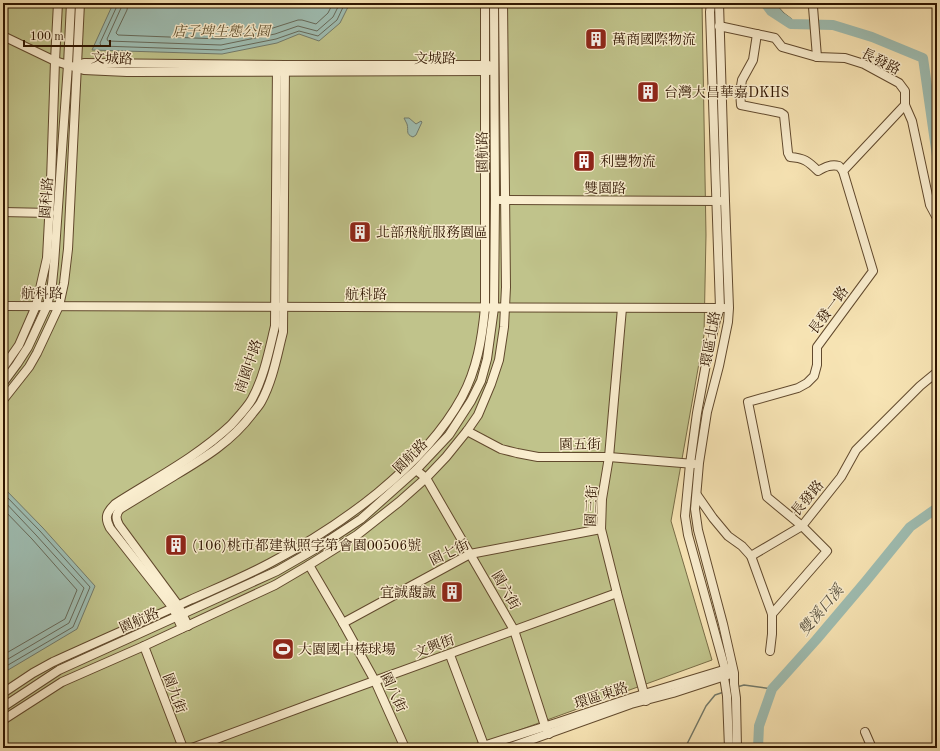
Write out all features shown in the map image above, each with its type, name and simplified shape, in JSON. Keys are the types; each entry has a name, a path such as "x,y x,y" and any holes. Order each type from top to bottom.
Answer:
{"street":[{"path":"3,368 19,345 36,306 47,258 52,181 54,61 58,3"},
{"name":"園科路","path":"3,383 28,347 47,306 54,264 68,65 70,3"},
{"path":"3,400 29,367 37,353 59,306 64,283 68,250 80,3"},
{"path":"3,694 53,662 269,564 313,539 391,482 433,439 454,411 469,381 478,354 482,337 485,308 485,200 489,68 485,3"},
{"name":"園航路","path":"3,707 60,670 277,571 317,548 361,519 416,470 449,435 471,401 481,381 487,359 494,308 495,200 489,68 494,3"},
{"path":"3,720 62,682 144,646 275,585 357,535 399,502 426,478 446,458 467,431 478,414 485,399 499,360 504,328 506,287 503,3"},
{"name":"環區北路","path":"711,3 710,12 720,201 729,308 728,322 719,366 707,412 699,463 695,509 698,530 723,624 729,671"},
{"name":"環區北路","path":"719,3 720,308 710,346 697,414 685,516 688,535 729,671"},
{"path":"812,5 817,57"},
{"name":"長發路","path":"719,26 775,38 782,47 817,57 844,58 864,64 899,83 905,91 905,105 912,120 930,205 937,218"},
{"path":"757,34 753,60 742,80 740,92 741,105 781,113 784,115 788,153 790,156 799,157 806,160 818,171 828,166 835,165 839,166 843,171 905,105"},
{"path":"3,36 54,61 76,68"},
{"name":"文城路","path":"76,68 84,63 281,68 503,68"},
{"name":"南園中路","path":"175,607 110,528 107,523 107,516 109,510 115,504 217,438 238,418 252,400 261,379 275,326 281,68"},
{"name":"南園中路","path":"185,627 175,607 119,525 116,518 117,512 220,447 246,421 261,402 268,387 283,332 281,68"},
{"name":"長發一路","path":"772,614 827,551 802,526 767,497 748,402 798,388 807,383 814,376 817,365 817,347 873,272 843,171"},
{"name":"雙園路","path":"485,200 720,201"},
{"path":"3,212 50,213"},
{"name":"航科路","path":"3,306 729,308"},
{"name":"園三街","path":"622,308 609,456 602,499 601,529 645,698"},
{"name":"長發路","path":"751,556 802,526 841,477 856,450 920,386 937,372"},
{"name":"園五街","path":"467,431 502,449 538,457 609,456 690,464 699,463"},
{"name":"園六街","path":"416,470 426,478 514,630 547,730"},
{"path":"697,494 712,518 728,536 742,546 751,556 772,614 770,651"},
{"name":"園七街","path":"343,623 470,554 601,529"},
{"name":"園八街","path":"308,565 343,623 375,681 405,748"},
{"name":"文興街","path":"192,748 514,630 617,594"},
{"name":"園九街","path":"144,646 182,748"},
{"path":"450,654 482,747"},
{"path":"729,671 735,688 737,748"},
{"path":"729,671 727,691 729,748"},
{"name":"環區東路","path":"508,748 547,730 631,698 645,698 729,671"},
{"name":"環區東路","path":"482,747 547,730"},
{"path":"865,732 872,748"}],"green space":[{"path":"3,3 702,3 706,235 704,335 671,521 712,660 470,748 3,748"}],"water":[{"name":"店子埤生態公園","path":"114,3 350,3 340,23 319,41 299,34 277,43 222,54 92,50"},
{"path":"760,3 775,3 792,19 785,24 772,16"},
{"path":"404,118 409,118 416,124 421,121 422,122 416,135 413,137 408,133 407,124"},
{"path":"3,487 43,528 95,586 77,629 3,673"}],"waterway":[{"name":"雙溪口溪","path":"765,3 771,11 791,24 833,25 872,37 923,58 937,156"},
{"name":"雙溪口溪","path":"758,748 759,726 772,689 816,640 910,527 937,508"},
{"path":"737,687 744,685 772,689"},
{"path":"688,748 687,744 706,706 715,695 724,692"}],"place":[{"name":"萬商國際物流","path":"596,39"},
{"name":"台灣大昌華嘉DKHS","path":"648,92"},
{"name":"利豐物流","path":"584,161"},
{"name":"北部飛航服務園區","path":"360,232"},
{"name":"(106)桃市都建執照字第會園00506號","path":"176,545"},
{"name":"宜誠馥誠","path":"452,592"},
{"name":"大園國中棒球場","path":"283,649"}]}
